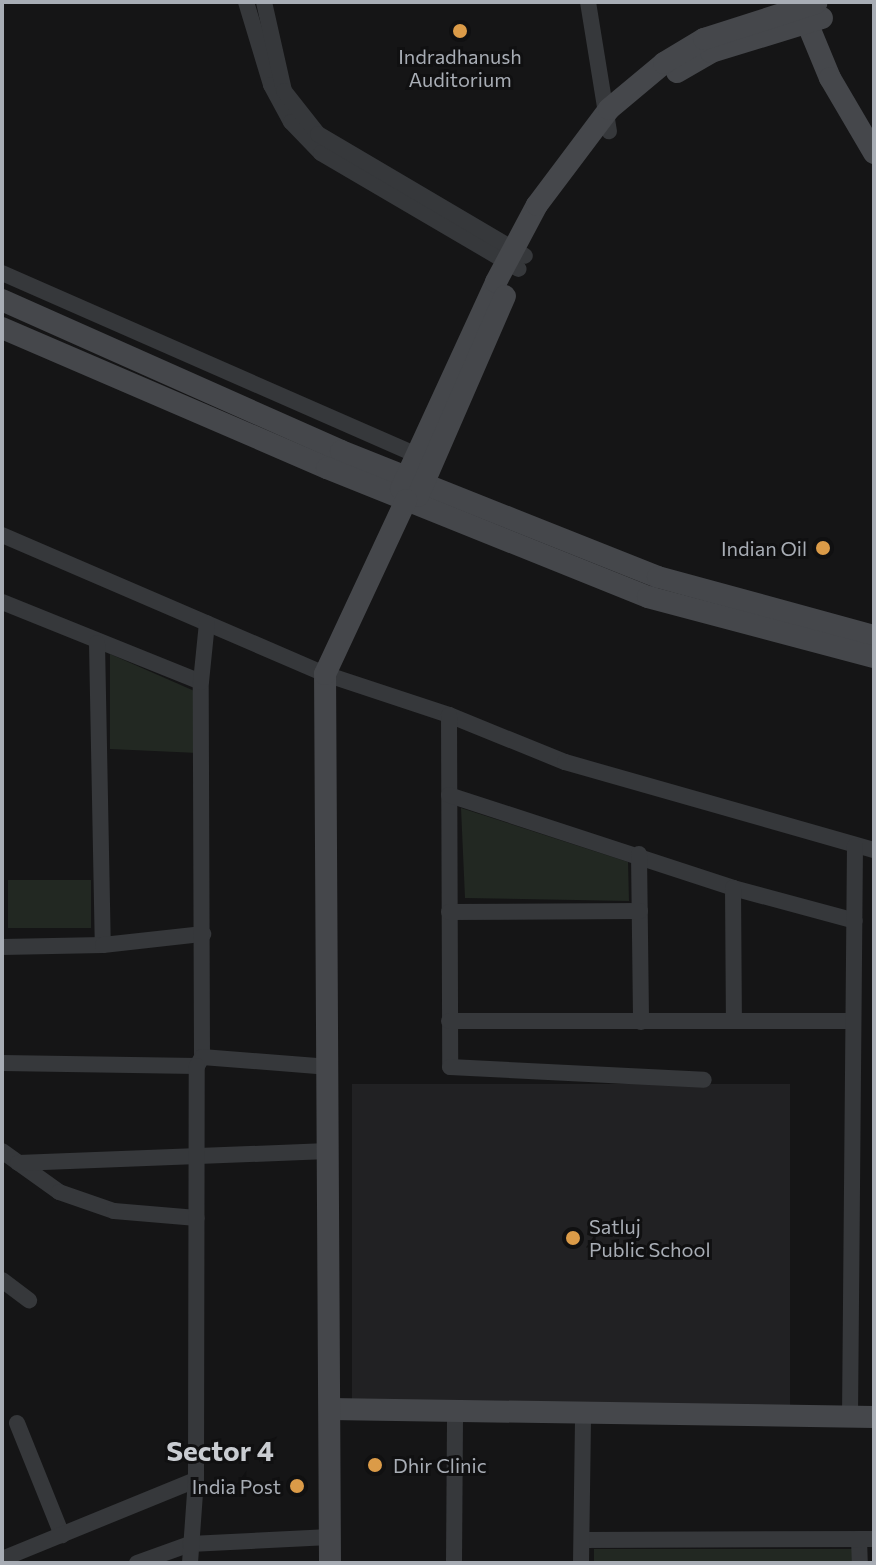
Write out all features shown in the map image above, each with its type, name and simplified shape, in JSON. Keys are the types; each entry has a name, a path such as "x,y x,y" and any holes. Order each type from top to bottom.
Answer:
{"street":[{"path":"246,2 271,85 291,122 311,143 516,259"},
{"path":"264,2 278,71 302,118 318,134 516,259"},
{"path":"588,2 609,120"},
{"path":"410,492 416,455 516,259 609,120 711,52 810,9"},
{"path":"810,9 874,125"},
{"path":"810,9 830,78 874,153"},
{"path":"330,1563 330,1067 325,674 516,259"},
{"path":"2,273 416,455"},
{"path":"2,300 410,492 648,597 874,657"},
{"path":"2,328 410,492 658,577 874,636"},
{"path":"2,535 325,674 449,715 565,762 874,850"},
{"path":"2,602 97,643 201,682"},
{"path":"190,1563 196,1480 197,1155 203,934 201,682 207,623"},
{"path":"97,643 103,945"},
{"path":"449,715 450,1067 704,1080"},
{"path":"449,795 639,854 733,888 855,921"},
{"path":"850,1417 855,846"},
{"path":"639,854 641,1022"},
{"path":"733,888 734,1021"},
{"path":"449,912 640,911"},
{"path":"2,947 103,945 203,934"},
{"path":"449,1021 853,1021"},
{"path":"2,1063 199,1061 330,1067"},
{"path":"2,1151 59,1192 114,1211 197,1218"},
{"path":"18,1163 328,1151"},
{"path":"2,1280 29,1300"},
{"path":"330,1409 874,1417"},
{"path":"454,1563 455,1410"},
{"path":"581,1563 583,1413"},
{"path":"17,1423 62,1535"},
{"path":"2,1559 196,1480"},
{"path":"137,1563 190,1544 330,1537"},
{"path":"582,1540 866,1539 860,1563"}],"shaded area":[{"path":"110,654 199,693 198,753 110,749"},
{"path":"461,808 628,862 629,901 465,898"},
{"path":"8,880 91,880 91,928 8,928"},
{"name":"Satluj Public School","path":"352,1084 790,1084 790,1406 352,1406"},
{"path":"594,1549 853,1549 853,1563 594,1563"}],"place":[{"name":"Indradhanush Auditorium","path":"460,31"},
{"name":"Indian Oil","path":"823,548"},
{"name":"Satluj Public School","path":"573,1238"},
{"name":"Dhir Clinic","path":"375,1465"},
{"name":"India Post","path":"297,1486"}],"district":[{"name":"Sector 4","path":"220,1450"}]}
